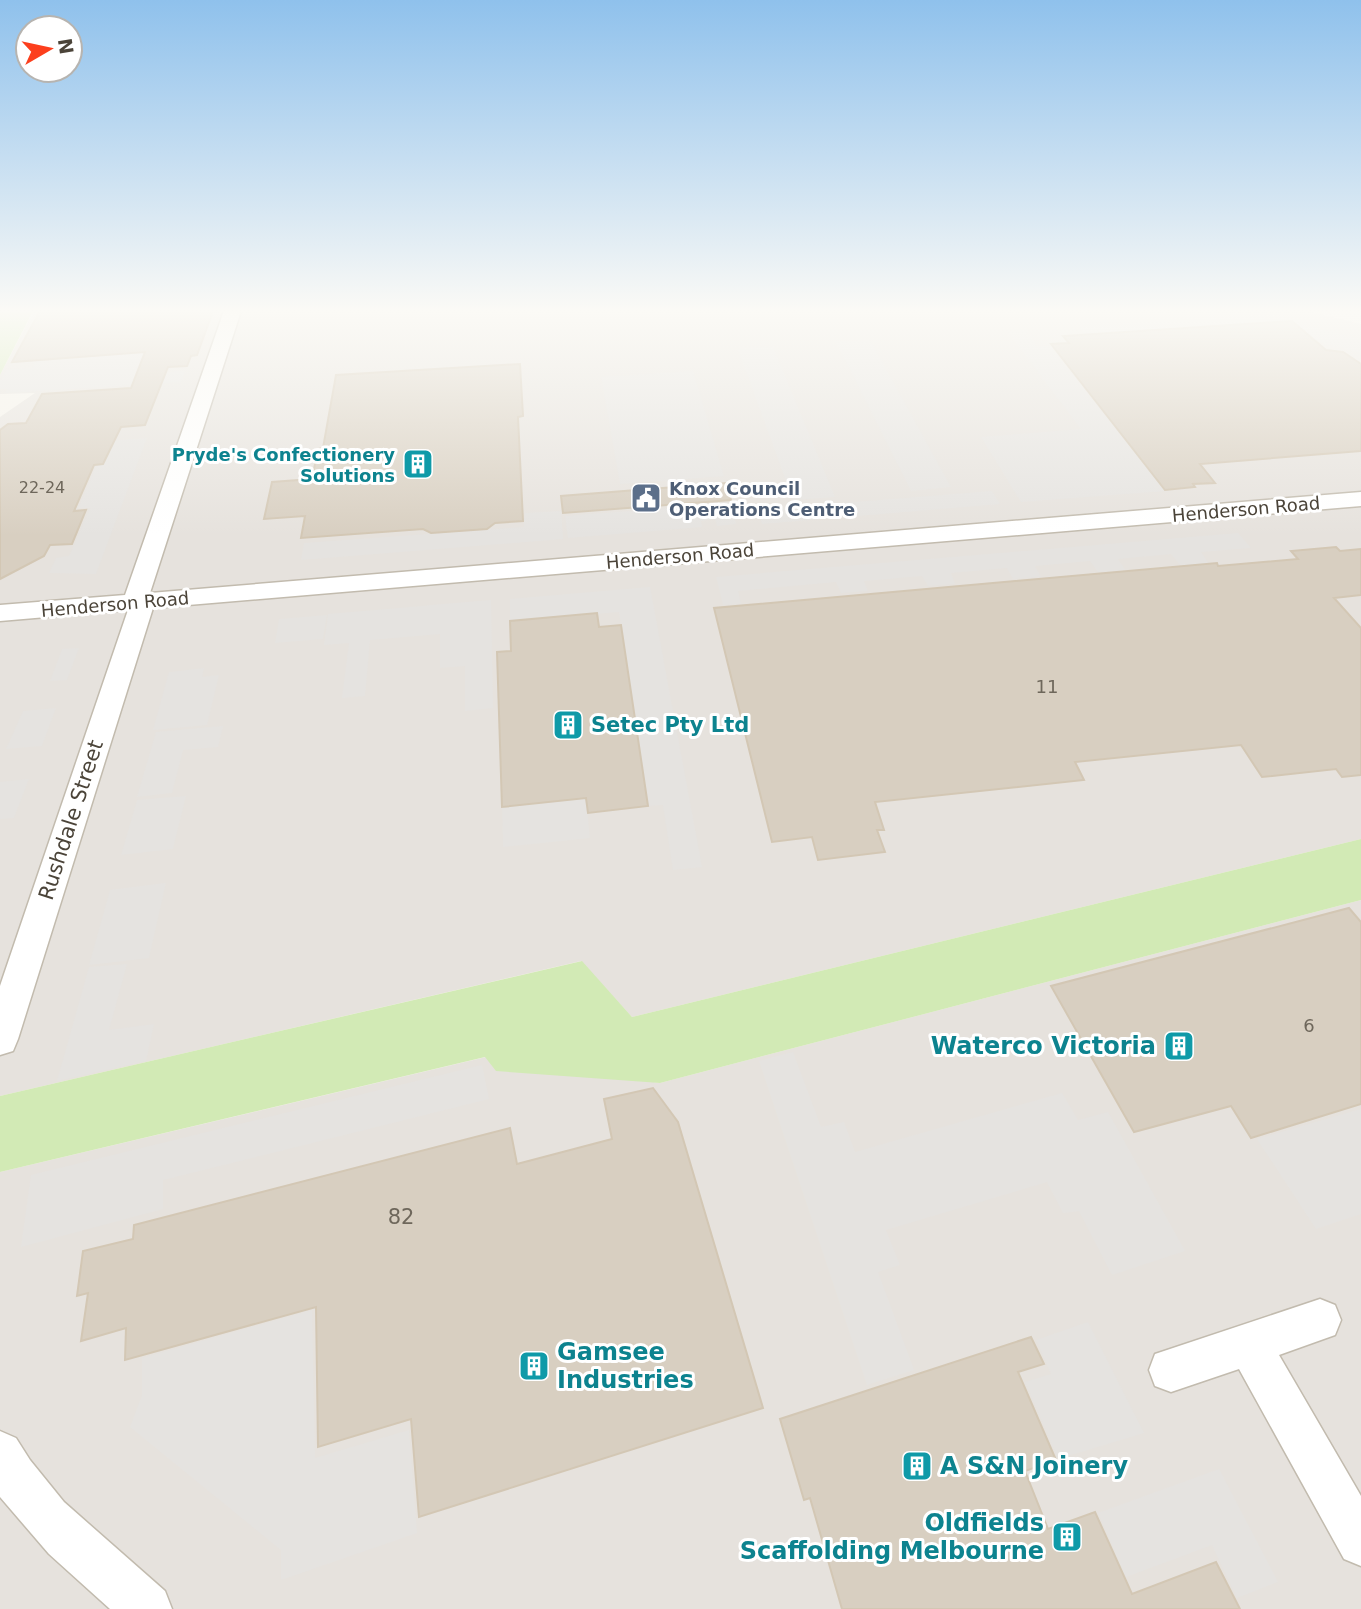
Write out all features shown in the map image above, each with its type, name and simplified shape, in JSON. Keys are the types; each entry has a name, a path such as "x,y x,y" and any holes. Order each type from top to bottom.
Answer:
{"street":[{"name":"Rushdale Street","path":"0,1039 208,386"},
{"name":"Henderson Road","path":"0,613 1361,499"},
{"path":"1171,1370 1320,1320"},
{"path":"1249,1345 1361,1542"},
{"path":"0,1454 27,1495 49,1521 147,1609"}],"shaded area":[{"path":"0,386 1361,386 1361,839 632,1017 581,961 0,1096 0,417 35,393 0,394"},
{"path":"0,386 116,386 5,393 7,389 0,389"},
{"path":"603,386 697,386 724,476 620,484"},
{"path":"752,386 789,386 835,497 793,500"},
{"path":"858,386 895,386 951,487 911,491"},
{"path":"1049,386 1082,386 1165,491 1021,502 981,437 1081,429"},
{"path":"147,438 96,574 49,573 56,558 69,556 90,508 78,508 107,441"},
{"path":"992,491 1000,504 762,524 757,510"},
{"path":"731,503 736,524 717,526 715,519 701,521 702,527 568,538 565,516"},
{"path":"561,511 563,539 301,560 304,543 524,527 525,513"},
{"path":"1238,533 1251,548 1201,552 1209,564 1181,566 1171,554 1118,559 1125,570 1098,572 1090,561 1035,566 1041,577 1013,579 1007,568 951,573 955,584 928,586 922,576 864,581 868,591 841,593 836,582 738,591 741,604 723,605 716,577"},
{"path":"650,587 702,867 673,870 663,805 648,806 619,612 510,621 510,599"},
{"path":"491,600 493,708 465,711 465,666 440,668 440,634 370,640 365,696 342,698 349,643 324,645 328,614"},
{"path":"327,615 323,639 275,643 279,619"},
{"path":"79,648 67,680 50,681 62,649"},
{"path":"204,668 202,677 219,675 207,725 153,730 169,672"},
{"path":"56,708 42,746 6,749 23,711"},
{"path":"223,726 218,747 183,750 172,793 137,797 156,732"},
{"path":"29,779 14,818 0,819 0,782"},
{"path":"186,796 173,849 121,855 137,800"},
{"path":"586,798 590,838 503,847 502,807"},
{"path":"166,883 149,958 89,965 110,890"},
{"path":"1361,900 1361,1609 0,1609 0,1172 486,1057 660,1083"},
{"path":"127,964 109,1030 154,1024 146,1061 57,1081 89,967"},
{"path":"793,1052 821,1127 844,1122 855,1152 1062,1093 1078,1120 1108,1112 1185,1251 1112,1275 1079,1211 1063,1213 1047,1182 886,1230 900,1265 878,1272 914,1370 867,1385 759,1061"},
{"path":"482,1065 489,1099 163,1180 163,1209 21,1247 31,1175"},
{"path":"1361,1109 1361,1214 1316,1229 1257,1139"},
{"path":"312,1310 315,1458 409,1430 417,1533 281,1580 281,1550 130,1427 142,1395 142,1358"},
{"path":"1088,1322 1144,1433 1058,1459 1025,1382 1051,1374 1036,1340"},
{"path":"1219,1469 1278,1582 1237,1598 1212,1545 1126,1577 1098,1513"}],"green space":[{"path":"1361,839 1361,900 660,1083 496,1071 485,1057 0,1172 0,1096 582,961 632,1017"}],"building":[{"path":"160,386 145,425 121,427 103,464 94,465 74,511 86,510 72,544 50,545 44,556 0,579 0,430 8,424 26,423 42,394"},
{"name":"Pryde's Confectionery Solutions","path":"334,386 521,386 523,416 518,417 523,521 495,523 487,529 431,533 423,529 301,538 305,516 264,519 272,482 312,479 318,449 323,448"},
{"path":"1084,386 1361,386 1361,451 1200,464 1215,483 1165,490"},
{"name":"Knox Council Operations Centre","path":"726,483 731,500 563,513 561,496"},
{"path":"1336,547 1340,551 1361,549 1361,595 1334,598 1361,628 1361,775 1342,777 1336,769 1262,777 1241,745 1075,762 1084,780 875,802 884,830 877,830 885,852 818,860 812,837 772,842 714,608 1217,563 1218,566 1298,559 1291,551"},
{"name":"Setec Pty Ltd","path":"597,613 599,627 621,625 648,806 588,813 586,798 502,807 497,652 511,651 510,621"},
{"path":"1349,908 1361,922 1361,1104 1251,1138 1231,1106 1134,1132 1051,986"},
{"path":"653,1088 678,1122 763,1408 419,1517 411,1419 318,1447 316,1307 125,1360 126,1328 81,1341 88,1293 77,1296 83,1251 133,1239 134,1225 510,1128 517,1164 612,1139 604,1099"},
{"name":"A S&N Joinery","path":"1031,1337 1044,1364 1018,1372 1056,1460 1025,1471 1048,1529 1095,1512 1132,1594 1216,1562 1240,1609 842,1609 810,1498 804,1500 780,1419"}],"place":[{"name":"Pryde's Confectionery Solutions","path":"418,464"},
{"name":"Knox Council Operations Centre","path":"646,498"},
{"name":"Setec Pty Ltd","path":"568,725"},
{"name":"Waterco Victoria","path":"1179,1046"},
{"name":"Gamsee Industries","path":"534,1366"},
{"name":"A S&N Joinery","path":"917,1466"},
{"name":"Oldfields Scaffolding Melbourne","path":"1067,1537"}]}
